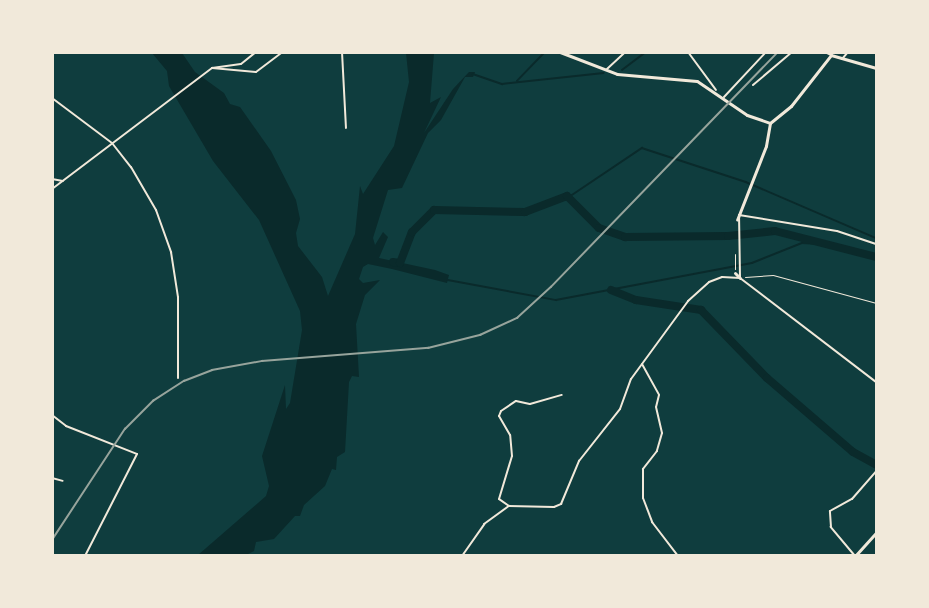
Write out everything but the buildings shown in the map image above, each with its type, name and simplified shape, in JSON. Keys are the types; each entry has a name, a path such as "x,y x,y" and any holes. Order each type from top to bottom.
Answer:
{"main road":[{"path":"560,52 607,70 641,79 697,81 716,90 747,116 770,123"},
{"path":"737,220 753,179 770,123 791,106 831,55 876,68"},
{"path":"735,273 740,278"},
{"path":"855,555 876,533"}],"street":[{"path":"52,189 212,68 241,64 256,52"},
{"path":"212,68 256,72 283,52"},
{"path":"342,52 346,128"},
{"path":"607,70 625,52"},
{"path":"688,52 716,90"},
{"path":"724,97 766,52"},
{"path":"753,85 792,52"},
{"path":"825,52 831,55"},
{"path":"842,59 848,52"},
{"path":"53,98 112,143 144,186 171,252 178,297 178,378"},
{"path":"52,179 63,181"},
{"path":"740,278 739,215 837,231 876,244"},
{"path":"562,395 530,404 516,401 501,411 499,416 510,435 512,456 499,499 509,506 554,507 561,504 579,461 620,409 624,394 642,364 687,301 709,282 722,277 740,278 876,382"},
{"path":"642,364 658,395 656,408 662,433 657,452 643,469 643,498 652,522 678,555"},
{"path":"52,415 66,426 137,454 85,555"},
{"path":"855,555 831,527 830,511 852,499 876,471"},
{"path":"52,478 63,481"},
{"path":"462,555 484,524 509,506"}],"path":[{"path":"740,278 772,275 876,303"}],"water":[{"path":"152,53 182,53 195,72 224,93 230,104 240,107 271,151 296,200 300,219 296,233 298,246 322,277 328,296 355,234 360,186 363,194 394,146 409,82 406,53 434,53 430,103 441,97 424,133 453,89 469,72 475,72 473,77 465,77 441,120 428,133 402,188 388,190 373,238 375,245 383,232 388,237 379,258 449,275 447,283 368,264 363,267 359,279 363,283 380,280 365,295 356,324 359,377 352,376 349,382 345,452 337,457 336,470 332,469 325,486 304,505 300,516 295,516 274,539 256,542 254,551 246,555 198,555 266,496 269,486 262,456 285,385 286,409 290,403 302,330 300,311 259,220 213,161 169,86 167,71"}],"waterway":[{"path":"517,81 545,52"},
{"path":"622,70 646,52"},
{"path":"473,74 502,84 603,73"},
{"path":"569,197 642,148 746,182 876,238"},
{"path":"393,262 400,263 412,232 434,210 525,212 567,196 599,228 625,237 728,236 775,231 876,257"},
{"path":"448,280 556,300 752,263 802,243 820,244"},
{"path":"611,290 636,300 701,310 767,378 853,452 876,465"}],"railway":[{"path":"52,540 125,429 153,401 184,381 212,370 262,361 428,348 480,335 517,318 551,287 778,52"}]}
